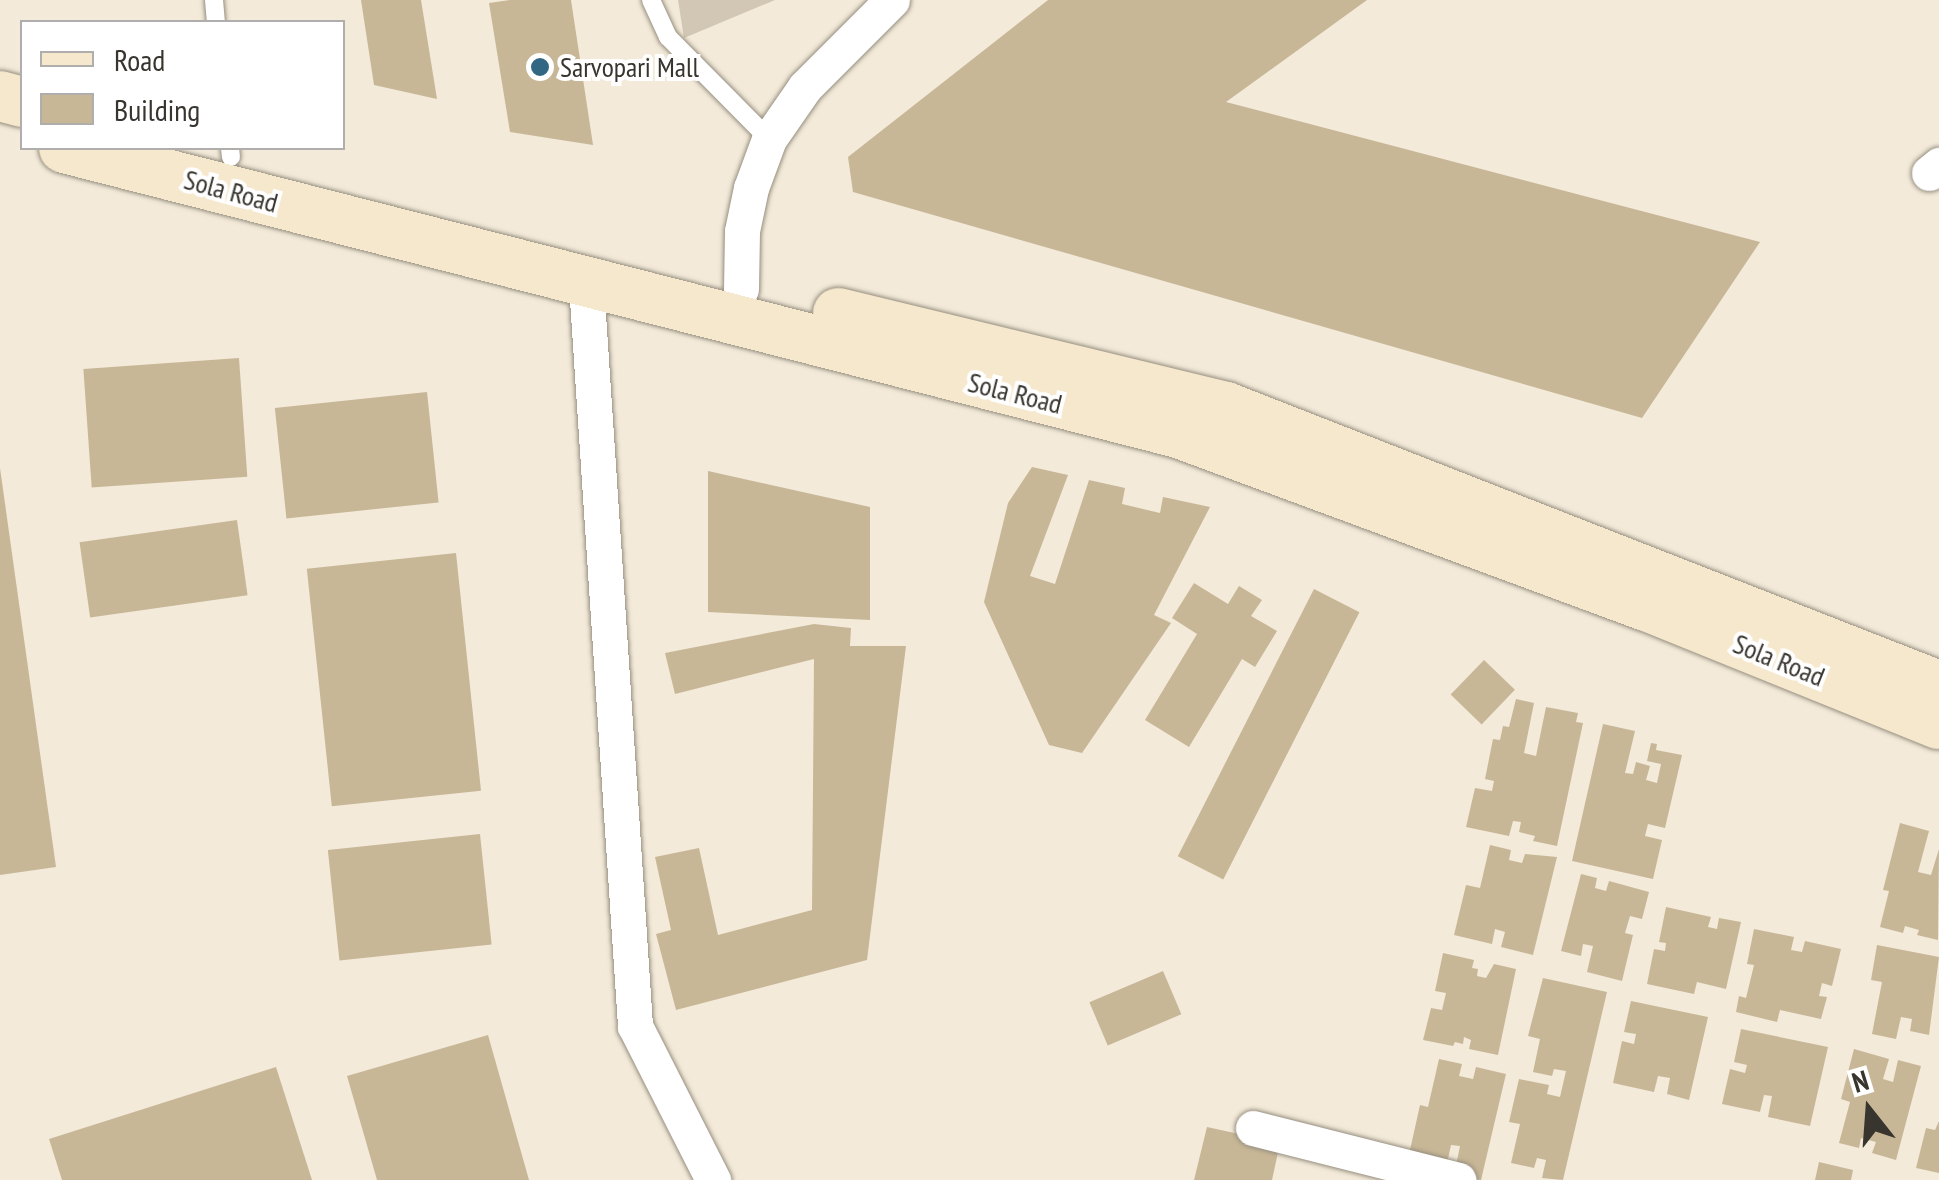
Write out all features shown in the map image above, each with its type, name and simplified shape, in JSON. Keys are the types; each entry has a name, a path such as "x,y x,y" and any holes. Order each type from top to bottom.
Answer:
{"main road":[{"name":"Sola Road","path":"72,150 1178,433 1644,606 1939,724"},
{"name":"Sola Road","path":"218,151 741,289 1226,407 1939,686"}],"street":[{"path":"741,289 742,231 750,188 770,139 805,87 892,0"},
{"path":"586,284 636,1026 713,1180"},
{"path":"1253,1128 1460,1180"}],"lane":[{"path":"650,0 668,37 770,139"}],"shaded area":[{"path":"678,0 775,0 684,38"}],"building":[{"path":"361,0 421,0 437,99 374,85"},
{"name":"Sarvopari Mall","path":"571,0 593,145 510,132 489,3"},
{"path":"1048,0 1367,0 1226,102 1760,242 1642,418 853,192 848,157"},
{"path":"239,358 247,477 92,488 83,369"},
{"path":"427,392 439,502 286,518 275,408"},
{"path":"1032,467 1068,475 1030,576 1055,584 1089,480 1125,488 1122,504 1160,513 1163,497 1210,507 1154,615 1171,623 1082,753 1049,745 984,602 1008,503"},
{"path":"0,468 56,867 0,875"},
{"path":"708,471 870,507 870,620 708,612"},
{"path":"237,520 248,595 90,617 80,542"},
{"path":"456,553 481,791 332,806 307,569"},
{"path":"1194,583 1228,604 1239,586 1262,600 1251,616 1277,631 1255,667 1242,659 1189,747 1145,720 1197,634 1172,618"},
{"path":"1314,589 1359,612 1223,879 1178,856"},
{"path":"814,624 851,628 850,646 906,646 867,960 676,1010 656,934 671,930 655,857 699,848 718,935 812,910 814,659 675,694 665,653"},
{"path":"1484,660 1515,690 1482,724 1451,695"},
{"path":"1516,699 1534,703 1524,753 1536,756 1546,707 1578,713 1576,722 1583,723 1557,846 1533,841 1535,836 1519,832 1521,822 1513,821 1509,836 1466,827 1475,788 1492,791 1494,781 1485,779 1493,739 1500,740 1503,726 1509,727"},
{"path":"1603,724 1635,731 1625,773 1633,774 1636,762 1650,766 1646,780 1657,783 1661,764 1647,761 1651,743 1657,744 1656,750 1682,755 1665,828 1648,824 1645,836 1662,840 1653,879 1572,861"},
{"path":"1900,823 1929,831 1918,872 1931,875 1939,849 1938,940 1917,935 1919,930 1905,926 1903,933 1880,927 1889,891 1883,890"},
{"path":"480,834 492,944 339,960 328,850"},
{"path":"1490,845 1511,850 1509,860 1522,863 1525,854 1557,857 1533,955 1501,947 1505,932 1495,929 1492,944 1454,935 1466,885 1480,888"},
{"path":"1581,874 1597,878 1595,888 1606,891 1609,881 1649,892 1642,919 1630,916 1625,933 1633,935 1622,981 1587,972 1593,946 1583,944 1581,956 1561,951"},
{"path":"1666,907 1711,917 1708,927 1717,929 1719,918 1741,922 1726,989 1697,982 1694,994 1647,984 1654,949 1665,951 1666,943 1659,942"},
{"path":"1754,929 1794,937 1791,950 1802,952 1805,941 1841,949 1832,986 1822,983 1819,996 1827,997 1821,1019 1780,1010 1777,1022 1736,1012 1739,996 1746,998 1754,965 1747,964"},
{"path":"1877,945 1939,957 1929,1035 1910,1031 1912,1019 1901,1017 1896,1039 1872,1034 1882,982 1871,980"},
{"path":"1443,953 1474,960 1472,968 1478,969 1477,976 1486,978 1494,964 1516,969 1498,1055 1469,1049 1471,1040 1464,1037 1463,1044 1455,1042 1453,1046 1423,1040 1431,1008 1442,1010 1446,993 1435,991"},
{"path":"1163,971 1181,1014 1108,1046 1089,1002"},
{"path":"1543,978 1607,992 1563,1180 1542,1178 1546,1160 1537,1158 1534,1168 1511,1163 1520,1124 1509,1122 1519,1079 1549,1085 1547,1094 1560,1097 1566,1071 1554,1069 1552,1076 1533,1072 1540,1039 1528,1036"},
{"path":"1631,1001 1708,1017 1689,1100 1667,1094 1670,1078 1658,1076 1654,1092 1613,1083 1622,1041 1634,1044 1636,1034 1624,1032"},
{"path":"1741,1029 1828,1047 1810,1126 1768,1117 1772,1096 1764,1095 1760,1112 1722,1104 1730,1069 1745,1073 1747,1065 1734,1062"},
{"path":"488,1035 529,1180 377,1180 347,1076"},
{"path":"1854,1049 1889,1059 1883,1079 1893,1082 1898,1060 1921,1066 1896,1160 1872,1153 1876,1142 1861,1138 1859,1148 1839,1143 1850,1102 1841,1099"},
{"path":"1439,1059 1462,1064 1459,1076 1473,1079 1476,1067 1506,1074 1481,1180 1454,1176 1460,1146 1451,1145 1446,1168 1408,1159 1420,1105 1428,1107"},
{"path":"276,1067 312,1180 62,1180 49,1139"},
{"path":"1939,1121 1939,1173 1916,1168 1926,1128 1935,1130"},
{"path":"1207,1127 1280,1143 1272,1180 1194,1180"},
{"path":"1819,1162 1853,1170 1851,1180 1815,1180"}],"place":[{"name":"Sarvopari Mall","path":"540,67"}]}
